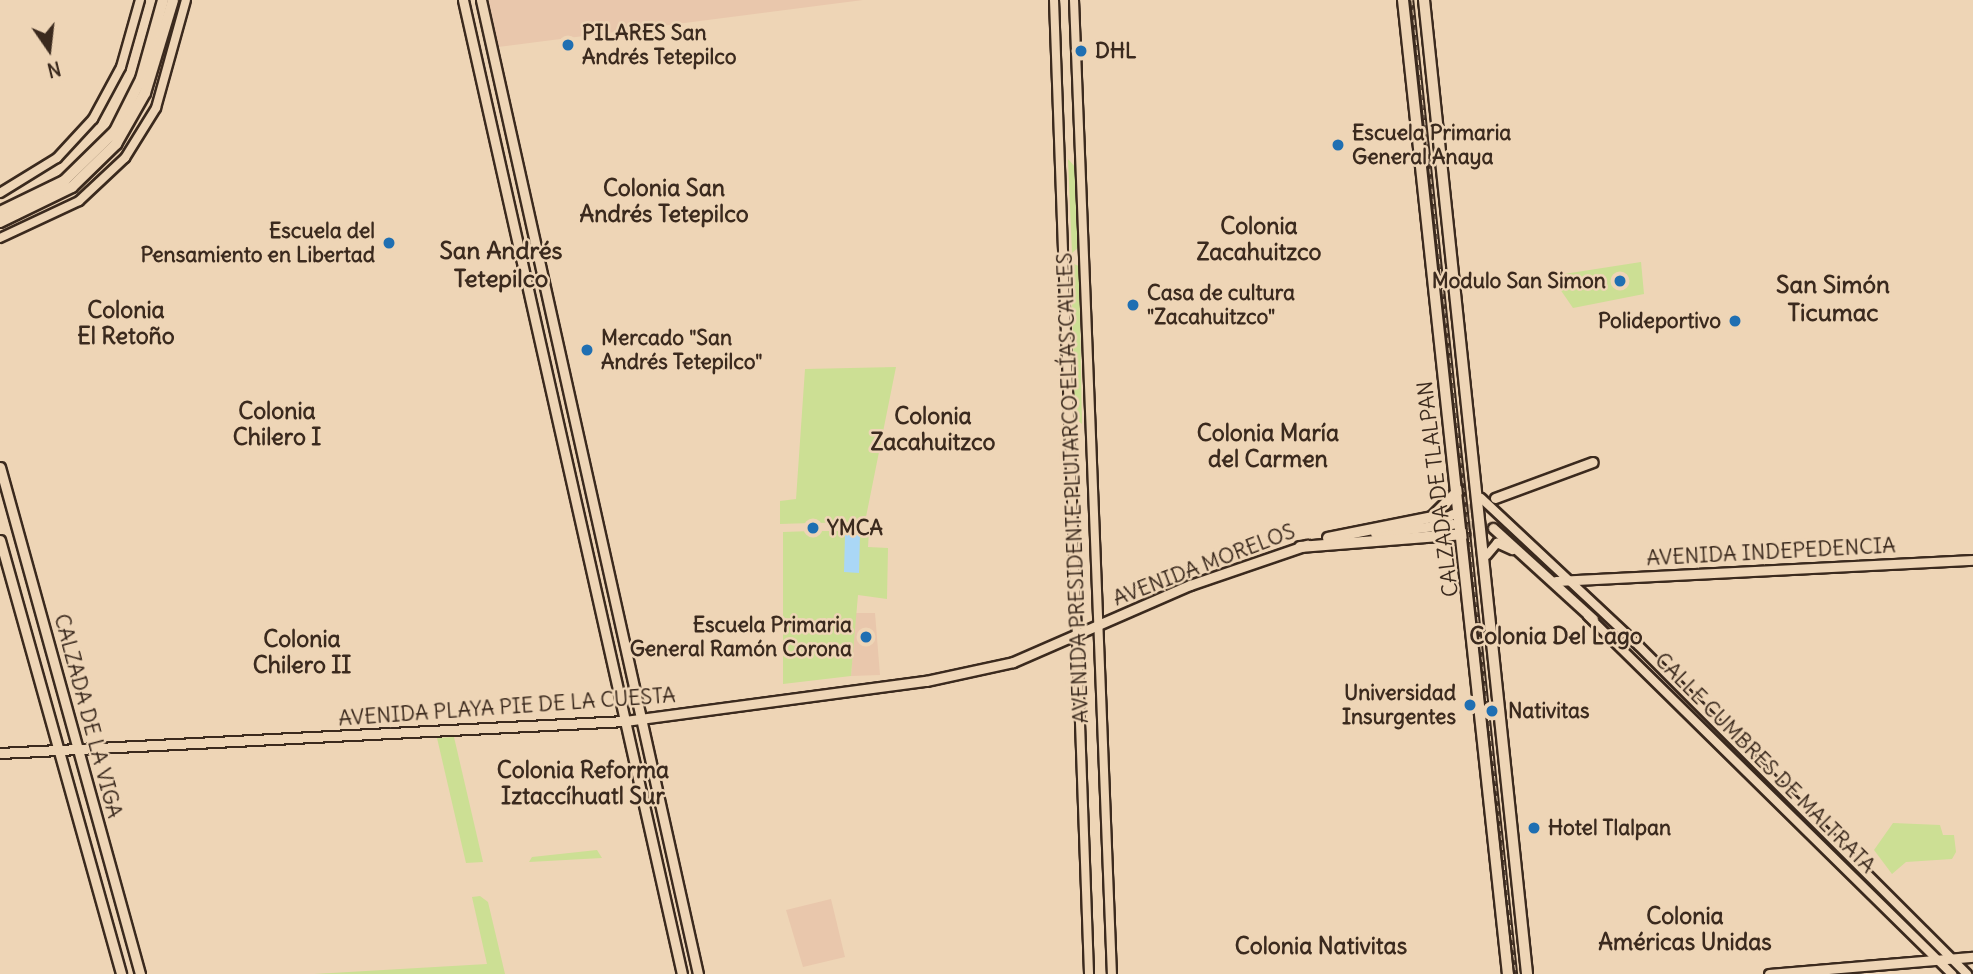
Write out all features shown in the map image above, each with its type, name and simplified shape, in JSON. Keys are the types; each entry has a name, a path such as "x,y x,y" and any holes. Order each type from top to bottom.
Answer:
{"highway":[{"path":"5,215 64,181 115,131 136,92 163,0"},
{"path":"5,215 72,187 122,136 145,93 173,0"},
{"name":"CALZADA DE TLALPAN","path":"1403,0 1464,534 1508,974"},
{"name":"CALZADA DE TLALPAN","path":"1424,0 1481,498 1527,974"},
{"path":"1328,538 1432,517 1458,491"},
{"path":"1300,547 1464,534"}],"main road":[{"path":"0,193 57,158 93,119 121,67 140,0"},
{"path":"0,238 79,201 125,158 156,108 186,0"},
{"path":"463,0 682,974"},
{"path":"481,0 698,974"},
{"name":"AVENIDA PRESIDENTE PLUTARCO ELÍAS CALLES","path":"1054,0 1089,974"},
{"name":"AVENIDA PRESIDENTE PLUTARCO ELÍAS CALLES","path":"1074,0 1096,626 1112,974"},
{"path":"1495,498 1593,462"},
{"name":"CALZADA DE LA VIGA","path":"0,467 139,974"},
{"name":"CALLE CUMBRES DE MALTRATA","path":"1481,498 1570,579 1967,974"},
{"path":"1428,526 1453,514"},
{"name":"AVENIDA MORELOS","path":"1096,626 1328,538 1452,524"},
{"path":"1493,528 1556,581 1593,619"},
{"name":"CALZADA DE LA VIGA","path":"0,540 121,974"},
{"name":"CALLE CUMBRES DE MALTRATA","path":"1487,555 1493,544 1504,544 1593,619 1952,974"},
{"name":"AVENIDA INDEPEDENCIA","path":"1570,579 1973,560"},
{"path":"1556,581 1570,579"},
{"name":"AVENIDA PLAYA PIE DE LA CUESTA","path":"0,753 625,721 966,675 1096,626"},
{"path":"110,937 129,932"},
{"path":"1769,974 1973,957"}],"shaded area":[{"path":"488,0 863,0 498,47"},
{"name":"Escuela Primaria General Ramón Corona","path":"856,613 875,613 880,675 851,676"},
{"path":"831,899 845,957 803,967 786,910"}],"green space":[{"path":"1068,159 1076,168 1079,247 1072,253"},
{"path":"1641,262 1644,294 1573,308 1551,276"},
{"path":"1071,263 1079,266 1082,424 1075,418"},
{"name":"YMCA","path":"896,367 865,522 814,523 815,531 869,531 868,547 888,548 887,599 858,595 851,676 783,684 783,532 812,531 811,523 780,524 780,501 796,499 805,369"},
{"path":"454,737 483,862 466,863 437,738"},
{"path":"1893,823 1940,825 1943,835 1954,835 1956,852 1952,859 1906,862 1892,874 1874,850"},
{"path":"597,850 602,858 529,862 532,857"},
{"path":"480,896 488,902 505,974 314,974 487,964 472,897"}],"water":[{"path":"845,535 860,535 859,573 844,572"}],"tunnel":[{"path":"1454,514 1483,503"},
{"path":"1455,523 1493,528"}],"railway":[{"path":"1412,0 1516,974"}],"place":[{"name":"PILARES San Andrés Tetepilco","path":"568,45"},
{"name":"DHL","path":"1081,51"},
{"name":"Escuela Primaria General Anaya","path":"1338,145"},
{"name":"Escuela del Pensamiento en Libertad","path":"389,243"},
{"name":"Modulo San Simon","path":"1620,281"},
{"name":"Casa de cultura \"Zacahuitzco\"","path":"1133,305"},
{"name":"Polideportivo","path":"1735,321"},
{"name":"Mercado \"San Andrés Tetepilco\"","path":"587,350"},
{"name":"YMCA","path":"813,528"},
{"name":"Escuela Primaria General Ramón Corona","path":"866,637"},
{"name":"Universidad Insurgentes","path":"1470,705"},
{"name":"Nativitas","path":"1492,711"},
{"name":"Hotel Tlalpan","path":"1534,828"}],"district":[{"name":"Colonia San Andrés Tetepilco","path":"664,201"},
{"name":"Colonia Zacahuitzco","path":"1259,239"},
{"name":"San Andrés Tetepilco","path":"501,265"},
{"name":"San Simón Ticumac","path":"1833,299"},
{"name":"Colonia El Retoño","path":"126,323"},
{"name":"Colonia Chilero I","path":"277,424"},
{"name":"Colonia Zacahuitzco","path":"933,429"},
{"name":"Colonia María del Carmen","path":"1268,446"},
{"name":"Colonia Del Lago","path":"1556,636"},
{"name":"Colonia Chilero II","path":"302,652"},
{"name":"Colonia Reforma Iztaccíhuatl Sur","path":"583,783"},
{"name":"Colonia Américas Unidas","path":"1685,929"},
{"name":"Colonia Nativitas","path":"1321,946"}]}
